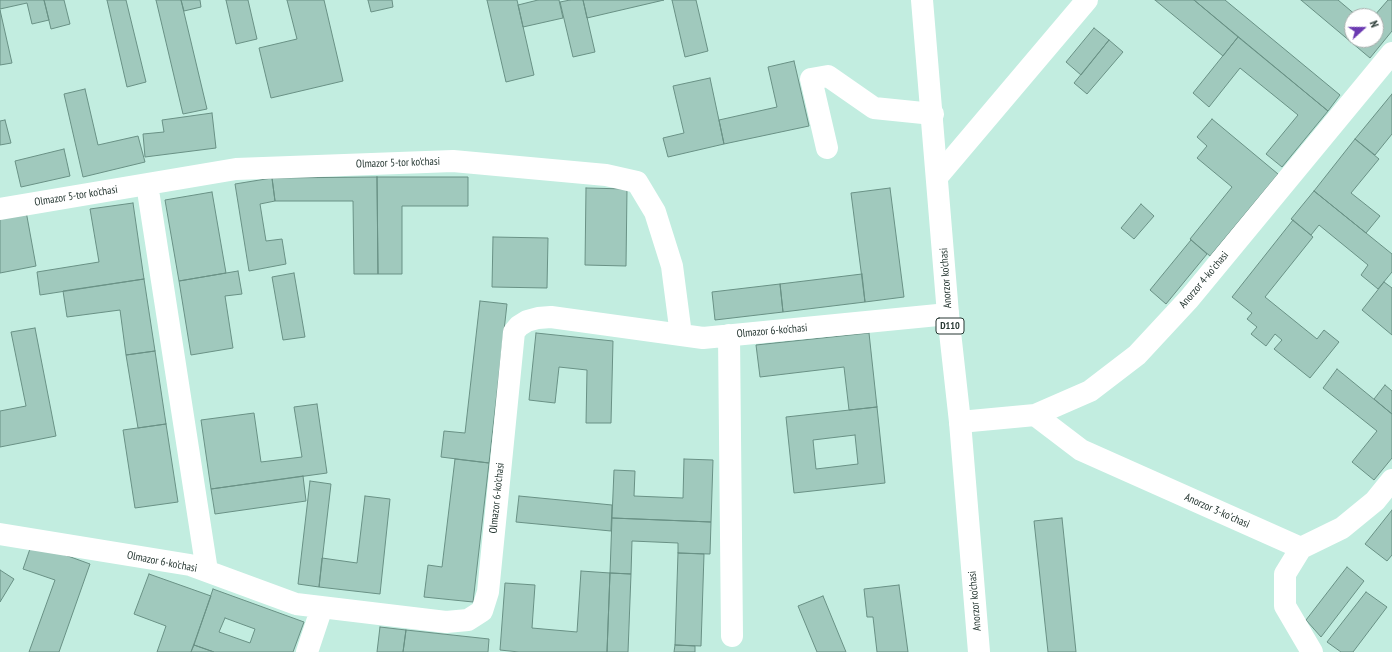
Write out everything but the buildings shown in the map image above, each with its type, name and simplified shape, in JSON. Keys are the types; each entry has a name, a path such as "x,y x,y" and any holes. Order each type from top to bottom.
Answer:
{"street":[{"name":"Anorzor ko'chasi","path":"922,0 938,176 948,314 960,422 979,652"},
{"path":"938,176 1087,0"},
{"name":"Аnorzor 4-koʼchasi","path":"960,422 1035,415 1090,391 1137,355 1189,299 1392,53"},
{"path":"826,148 811,79 828,76 874,108 932,114"},
{"name":"Olmazor 5-tor ko'chasi","path":"0,209 236,170 453,161 606,175 637,182 654,212 672,266 681,335"},
{"path":"147,184 207,571"},
{"name":"Olmazor 6-ko'chasi","path":"0,534 190,565 296,604 446,622 468,620 482,610 488,592 514,332 519,326 532,320 551,317 703,338 948,314"},
{"path":"729,335 732,636"},
{"name":"Аnorzor 3-koʼchasi","path":"1035,415 1081,450 1301,548"},
{"path":"1312,652 1285,606 1285,574 1301,548 1342,528 1375,501 1392,480"},
{"path":"307,652 322,607"}]}
